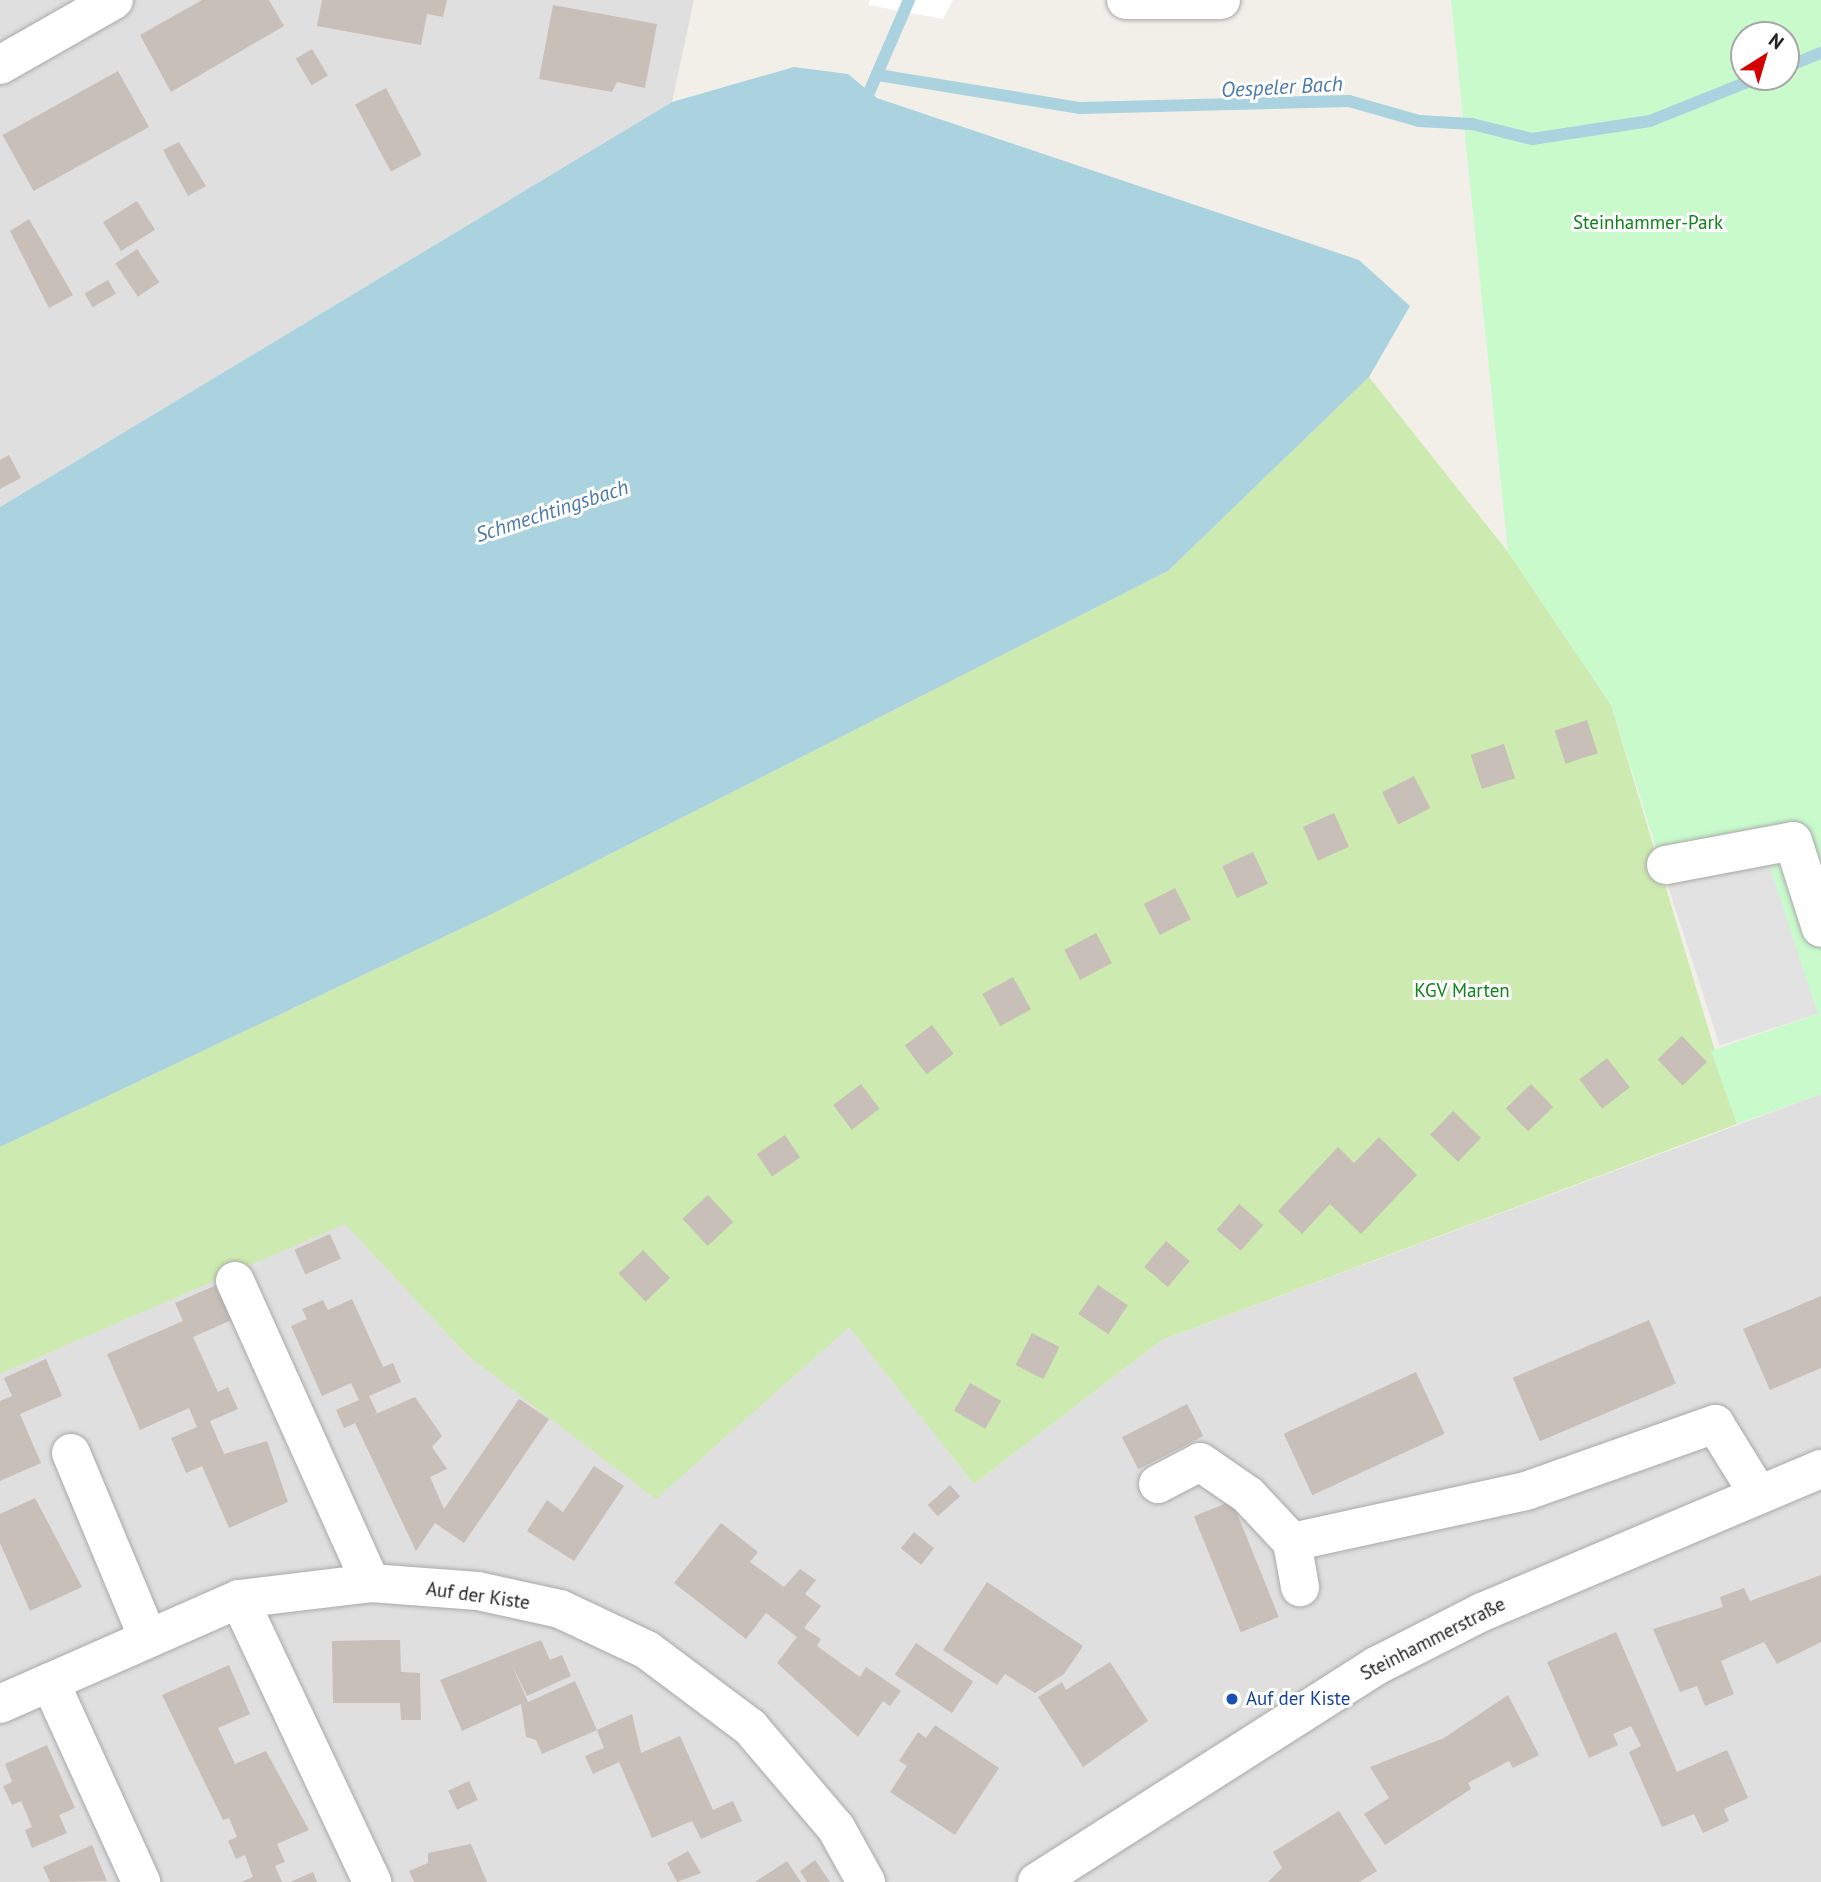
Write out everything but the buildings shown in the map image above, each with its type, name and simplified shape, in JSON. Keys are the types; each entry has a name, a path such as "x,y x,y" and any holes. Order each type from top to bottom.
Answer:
{"street":[{"path":"0,65 114,0"},
{"path":"1126,0 1221,0"},
{"path":"1667,865 1793,841 1821,928"},
{"path":"235,1281 371,1583"},
{"path":"1292,1542 1526,1492 1715,1424 1756,1492"},
{"path":"71,1454 148,1638"},
{"path":"1158,1484 1200,1462 1248,1496 1292,1542 1300,1587"},
{"name":"Steinhammerstraße","path":"1037,1882 1376,1666 1482,1612 1756,1492 1821,1469"},
{"name":"Auf der Kiste","path":"0,1704 239,1599 371,1583 478,1591 560,1609 647,1650 750,1727 836,1828 866,1882"},
{"path":"239,1599 372,1882"},
{"path":"50,1682 141,1882"}],"shaded area":[{"path":"0,0 694,0 672,102 0,507"},
{"path":"1759,833 1818,1014 1720,1046 1661,865"},
{"path":"1821,1094 1821,1882 0,1882 0,1374 345,1223 467,1355 704,1455 849,1326 974,1484 1162,1340"}],"green space":[{"name":"Steinhammer-Park","path":"1451,0 1821,0 1821,1094 1737,1124 1711,1051 1817,1014 1659,857 1611,705 1508,552"},
{"name":"KGV Marten","path":"1369,377 1508,552 1611,705 1737,1124 1162,1340 974,1484 849,1327 656,1499 467,1355 345,1224 0,1374 0,1147 490,915 1168,571"}],"water":[{"path":"794,67 848,74 877,98 1359,260 1410,306 1369,377 1168,571 490,915 0,1147 0,507 672,102"}],"pier":[{"path":"870,0 953,0 943,19 868,5"}],"waterway":[{"name":"Schmechtingsbach","path":"864,104 909,0"},
{"name":"Oespeler Bach","path":"1800,61 1821,53"},
{"name":"Oespeler Bach","path":"878,75 1080,108 1349,101 1419,121 1472,124 1532,139 1650,121 1730,89"}],"place":[{"name":"Auf der Kiste","path":"1232,1699"}]}
